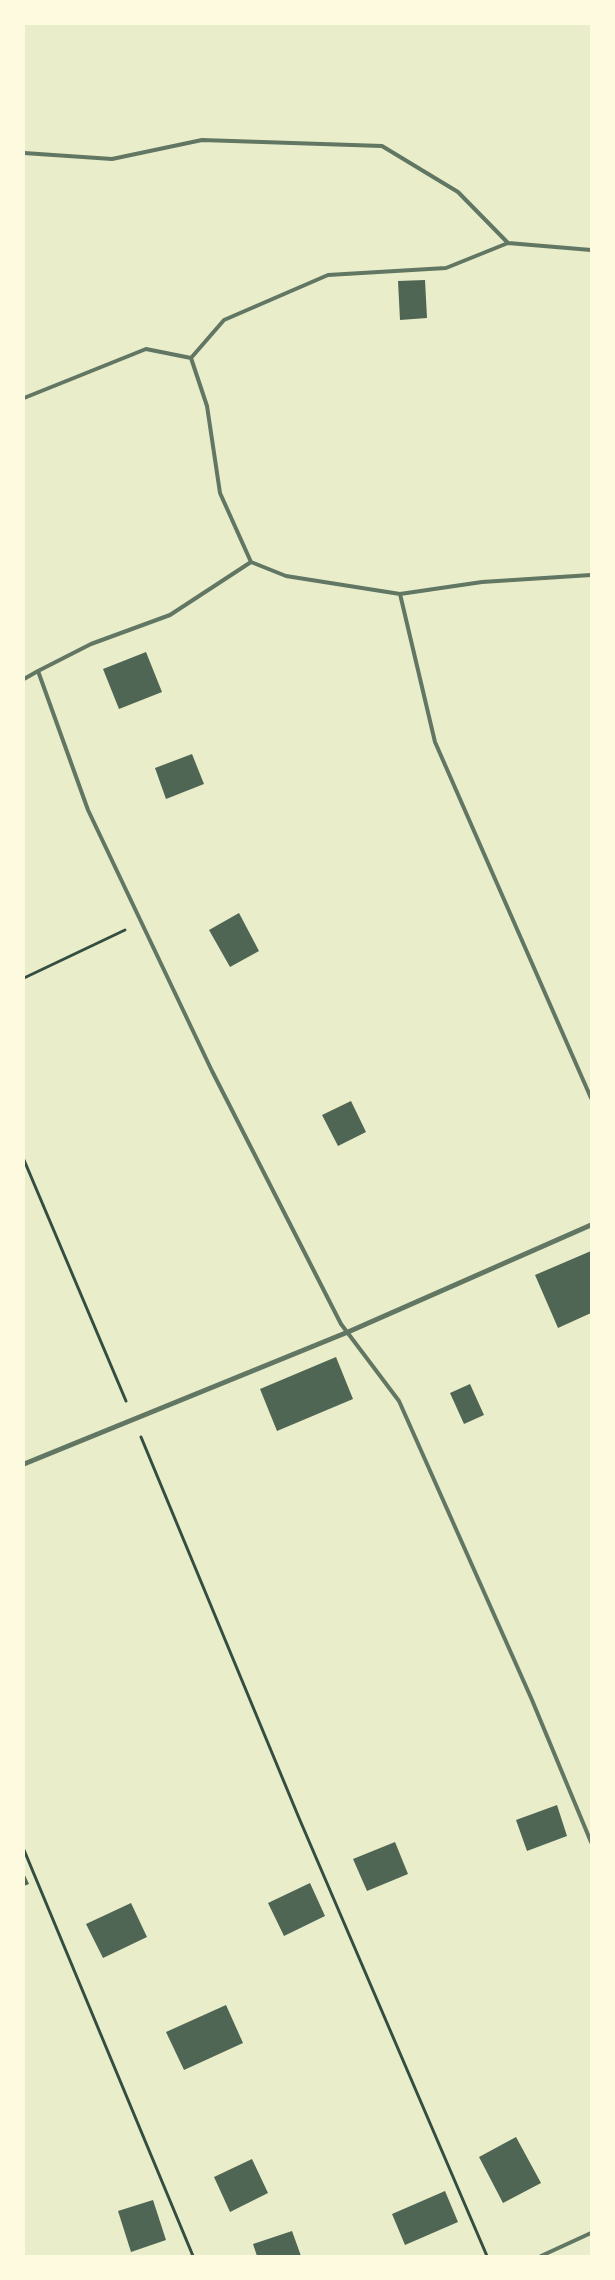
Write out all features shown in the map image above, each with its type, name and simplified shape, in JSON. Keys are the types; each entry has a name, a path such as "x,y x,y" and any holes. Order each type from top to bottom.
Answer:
{"street":[{"path":"24,1464 348,1332 591,1225"}],"lane":[{"path":"24,152 112,159 202,140 382,146 458,192 508,243"},
{"path":"191,358 224,320 328,275 446,268 508,243 591,250"},
{"path":"24,398 146,349 191,358"},
{"path":"191,358 207,406 220,493 251,562 286,576 400,594 482,582 591,575"},
{"path":"24,679 91,644 170,614 251,562"},
{"path":"400,594 435,742 591,1098"},
{"path":"38,672 88,810 217,1080 341,1324 399,1402 532,1700 591,1842"},
{"path":"541,2256 591,2233"}],"path":[{"path":"24,978 141,922"},
{"path":"24,1160 299,1818 487,2256"},
{"path":"24,1850 193,2256"}],"building":[{"path":"425,280 427,318 400,320 398,281"},
{"path":"146,652 162,692 119,709 103,669"},
{"path":"192,754 204,784 166,799 155,768"},
{"path":"239,913 259,951 230,967 209,930"},
{"path":"351,1101 366,1132 338,1146 322,1115"},
{"path":"591,1251 591,1313 558,1328 535,1275"},
{"path":"336,1357 353,1399 277,1431 260,1389"},
{"path":"470,1384 484,1415 464,1424 450,1393"},
{"path":"557,1805 567,1836 527,1851 516,1820"},
{"path":"395,1842 408,1874 367,1891 353,1859"},
{"path":"24,1873 29,1884 24,1886"},
{"path":"310,1883 325,1916 284,1936 268,1903"},
{"path":"131,1903 147,1937 103,1958 86,1924"},
{"path":"226,2005 243,2043 184,2070 166,2032"},
{"path":"516,2137 541,2183 503,2203 479,2157"},
{"path":"252,2159 268,2193 230,2212 214,2177"},
{"path":"445,2191 458,2222 405,2245 392,2214"},
{"path":"153,2200 166,2240 131,2252 118,2211"},
{"path":"292,2231 301,2256 257,2256 253,2244"}]}
